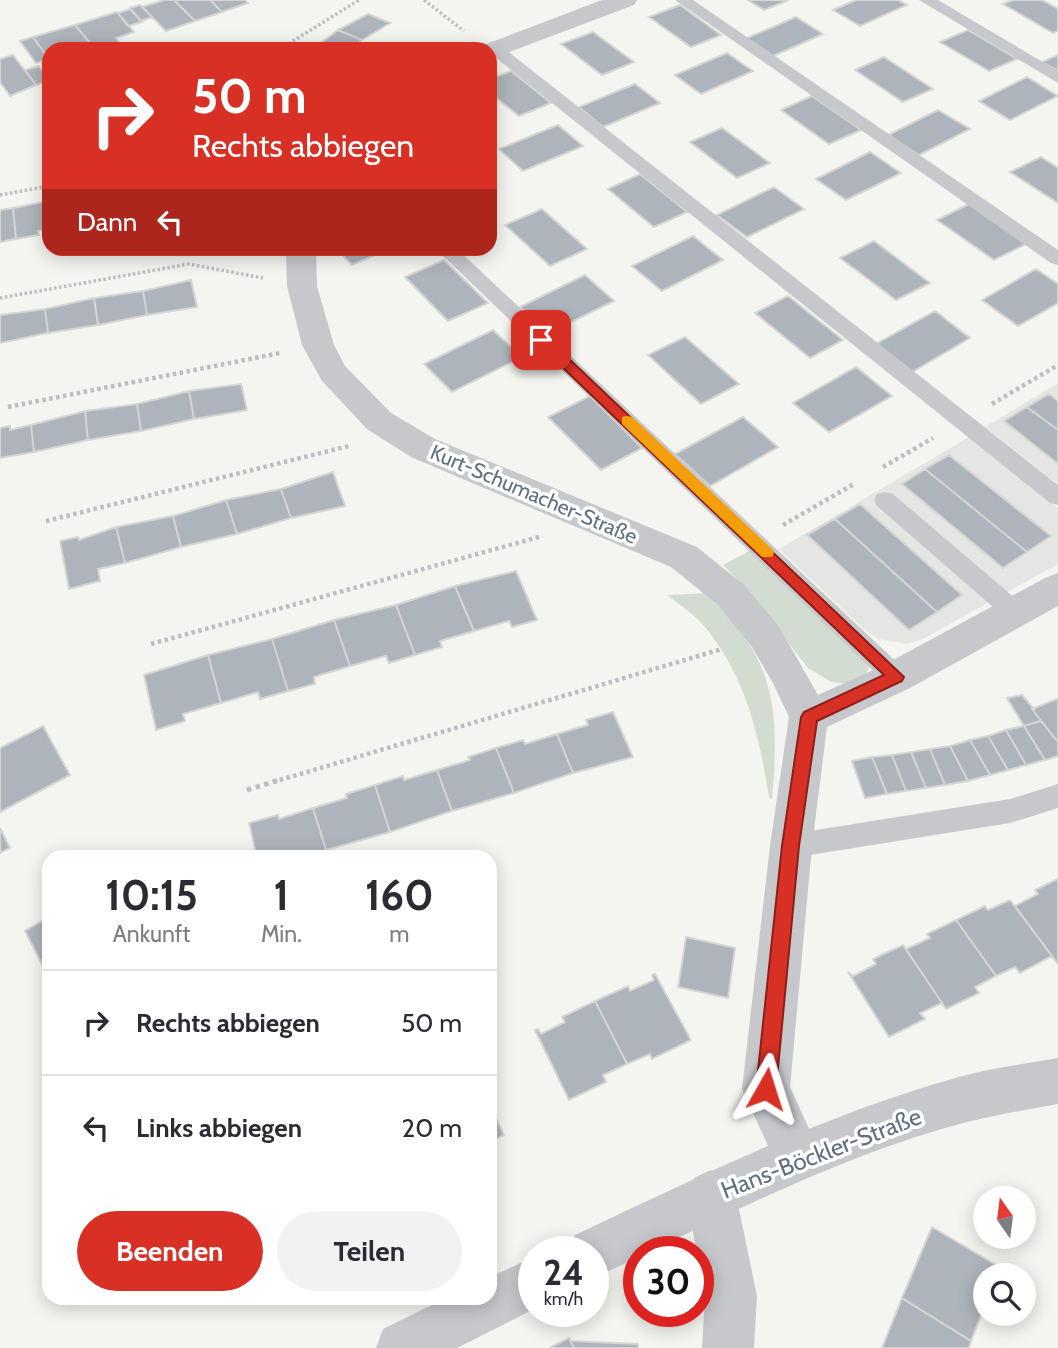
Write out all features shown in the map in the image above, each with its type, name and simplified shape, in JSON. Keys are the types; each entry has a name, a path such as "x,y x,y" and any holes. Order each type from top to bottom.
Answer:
{"street":[{"path":"497,48 625,0"},
{"name":"Kurt-Schumacher-Straße","path":"301,256 302,286 318,345 333,373 352,395 397,433 422,448 684,556 731,595 765,636 809,717"},
{"path":"798,1157 766,1089 791,846 809,717 896,677 1058,588"},
{"name":"Hans-Böckler-Straße","path":"609,1245 711,1195 798,1157 950,1103 1058,1081"},
{"path":"711,1195 731,1296 729,1348"},
{"path":"497,1300 518,1290"},
{"path":"402,1348 488,1305"}],"lane":[{"path":"683,0 1058,259"},
{"path":"927,0 1058,78"},
{"path":"497,53 1058,497"},
{"path":"452,256 896,677"},
{"path":"885,500 1016,613"},
{"path":"791,846 1010,811 1058,796"}],"path":[{"path":"291,42 359,0"},
{"path":"424,0 466,33"},
{"path":"0,195 42,187"},
{"path":"0,298 190,264 302,286"},
{"path":"8,407 318,345"},
{"path":"881,468 1058,365"},
{"path":"46,521 397,433"},
{"path":"755,541 859,482"},
{"path":"151,644 597,520"},
{"path":"247,790 765,636"}],"shaded area":[{"path":"1058,383 1058,484 985,427"},
{"path":"969,437 1058,508 1058,564 921,640 907,644 878,639 866,631 779,549"},
{"path":"753,549 869,666 865,678 849,684 831,682 808,668 748,591 723,565"},
{"path":"708,593 747,641 760,664 768,687 775,738 772,800 769,797 761,751 749,708 731,666 701,623 667,595"}],"building":[{"path":"164,0 174,0 195,21 166,31 142,7"},
{"path":"174,0 210,0 222,12 195,21"},
{"path":"210,0 245,0 248,3 222,12"},
{"path":"748,0 789,0 764,10"},
{"path":"856,0 898,0 907,5 860,26 833,10"},
{"path":"1013,0 1042,0 1058,9 1058,31 1053,33 1003,4"},
{"path":"140,5 152,17 141,21 130,8"},
{"path":"680,5 721,35 691,47 649,17"},
{"path":"130,9 142,22 128,26 118,13"},
{"path":"117,12 134,32 116,38 119,42 89,42 75,25"},
{"path":"368,14 390,23 362,40 338,30"},
{"path":"796,17 823,34 773,56 747,38"},
{"path":"75,25 89,42 42,42 42,49 33,37"},
{"path":"338,30 362,40 359,42 322,42"},
{"path":"968,30 1017,59 989,71 940,42"},
{"path":"593,32 634,62 602,75 561,44"},
{"path":"33,37 42,49 42,61 36,63 20,41"},
{"path":"727,53 753,71 701,94 675,75"},
{"path":"13,55 36,85 10,96 0,82 0,59"},
{"path":"1058,55 1058,71 1042,62"},
{"path":"884,57 933,89 903,102 855,70"},
{"path":"39,66 42,70 42,83 36,85 25,70"},
{"path":"511,71 551,103 519,116 497,99 497,76"},
{"path":"1027,77 1058,96 1010,120 979,101"},
{"path":"635,84 660,103 603,127 579,107"},
{"path":"812,96 861,130 829,144 781,110"},
{"path":"938,110 970,129 919,155 888,135"},
{"path":"558,125 583,146 523,171 499,149"},
{"path":"722,128 770,163 737,178 690,142"},
{"path":"870,152 901,173 846,200 816,179"},
{"path":"1041,157 1058,168 1058,203 1010,172"},
{"path":"640,174 687,212 654,227 608,189"},
{"path":"774,187 804,209 747,237 717,215"},
{"path":"42,202 42,230 38,231 39,235 16,239 13,208"},
{"path":"969,204 1026,244 994,260 937,220"},
{"path":"13,208 16,239 0,242 0,210"},
{"path":"542,209 587,249 550,266 505,225"},
{"path":"693,236 723,260 662,291 632,266"},
{"path":"874,241 930,283 896,300 840,258"},
{"path":"344,256 373,256 352,265"},
{"path":"444,260 488,303 448,321 405,277"},
{"path":"1036,269 1058,284 1058,303 1018,326 982,300"},
{"path":"585,275 614,301 549,333 520,307"},
{"path":"191,280 197,307 147,315 143,291"},
{"path":"143,291 147,315 98,325 94,298"},
{"path":"788,296 843,340 810,358 755,313"},
{"path":"94,298 98,325 48,333 45,309"},
{"path":"45,309 48,333 0,343 0,315"},
{"path":"935,311 970,338 912,372 876,344"},
{"path":"493,330 522,357 452,392 424,364"},
{"path":"685,337 739,384 701,404 648,355"},
{"path":"856,367 892,396 829,432 793,403"},
{"path":"241,384 247,410 194,419 189,391"},
{"path":"189,391 194,419 141,431 137,404"},
{"path":"1049,394 1058,401 1058,430 1027,407"},
{"path":"590,396 642,448 601,470 548,417"},
{"path":"137,404 141,431 88,440 85,411"},
{"path":"1027,407 1058,430 1058,464 1004,421"},
{"path":"85,411 88,440 34,452 31,425"},
{"path":"743,417 778,447 710,486 675,454"},
{"path":"31,425 34,452 0,458 0,428 10,426 10,430"},
{"path":"949,455 1051,536 1027,552 925,469"},
{"path":"925,469 1027,552 1003,568 902,484"},
{"path":"333,472 345,506 291,518 281,489"},
{"path":"281,489 291,518 237,534 226,500"},
{"path":"226,500 237,534 181,547 173,516"},
{"path":"860,504 962,595 937,612 835,519"},
{"path":"173,516 181,547 125,563 116,527"},
{"path":"835,519 937,612 909,630 807,535"},
{"path":"116,527 125,563 98,569 100,581 69,589 60,541 78,537 79,540"},
{"path":"516,571 537,620 512,627 509,621 474,631 455,586"},
{"path":"455,586 474,631 440,641 442,647 415,655 396,605"},
{"path":"396,605 415,655 389,663 386,656 350,666 334,620"},
{"path":"334,620 350,666 314,677 315,684 288,691 272,639"},
{"path":"272,639 288,691 260,699 258,692 221,703 208,655"},
{"path":"208,655 221,703 183,714 185,721 156,730 144,675"},
{"path":"1022,695 1041,721 1024,726 1007,698"},
{"path":"1057,699 1058,701 1058,742 1032,709"},
{"path":"613,712 633,757 573,773 557,734 588,725 586,720"},
{"path":"1041,721 1058,742 1058,756 1045,760 1024,726"},
{"path":"43,726 70,775 0,812 0,748"},
{"path":"1024,726 1045,760 1026,765 1006,730"},
{"path":"1006,730 1026,765 1008,770 988,736"},
{"path":"557,734 573,773 514,793 496,748 523,740 525,744"},
{"path":"988,736 1008,770 990,775 970,740"},
{"path":"970,740 990,775 968,781 950,746"},
{"path":"950,746 968,781 945,785 930,749"},
{"path":"496,748 514,793 452,811 437,770 470,760 468,757"},
{"path":"930,749 945,785 926,788 911,752"},
{"path":"911,752 926,788 906,791 892,755"},
{"path":"892,755 906,791 887,794 872,757"},
{"path":"872,757 887,794 865,798 852,761"},
{"path":"437,770 452,811 390,832 375,785 403,776 404,780"},
{"path":"375,785 390,832 326,850 313,808 347,798 346,794"},
{"path":"313,808 326,850 255,850 249,823 278,815 279,819"},
{"path":"0,828 10,848 0,853"},
{"path":"1058,879 1057,963 1015,906 1038,894 1035,890"},
{"path":"1010,900 1052,956 1020,973 1015,967 996,976 956,920 985,906 988,910"},
{"path":"956,920 996,976 975,987 979,993 946,1009 906,949 930,938 927,934"},
{"path":"42,921 42,964 25,931"},
{"path":"686,937 735,948 728,998 678,987"},
{"path":"903,945 942,1003 920,1013 925,1019 889,1037 848,972 853,976 876,964 873,959"},
{"path":"655,974 691,1040 652,1059 650,1054 627,1064 595,1001 628,986 630,991 654,980 652,975"},
{"path":"595,1001 627,1064 603,1075 606,1082 569,1100 535,1030 538,1029 541,1034 565,1022 562,1017"},
{"path":"497,1120 504,1135 497,1138"},
{"path":"932,1227 993,1263 973,1263 973,1326 977,1326 971,1341 902,1298"},
{"path":"902,1298 971,1341 969,1348 882,1348"},
{"path":"569,1338 574,1348 549,1348"},
{"path":"571,1341 638,1344 638,1348 574,1348"}],"slow traffic":[{"path":"627,421 767,553"}],"route":[{"path":"541,340 896,677 809,717 791,846 766,1089"}]}
